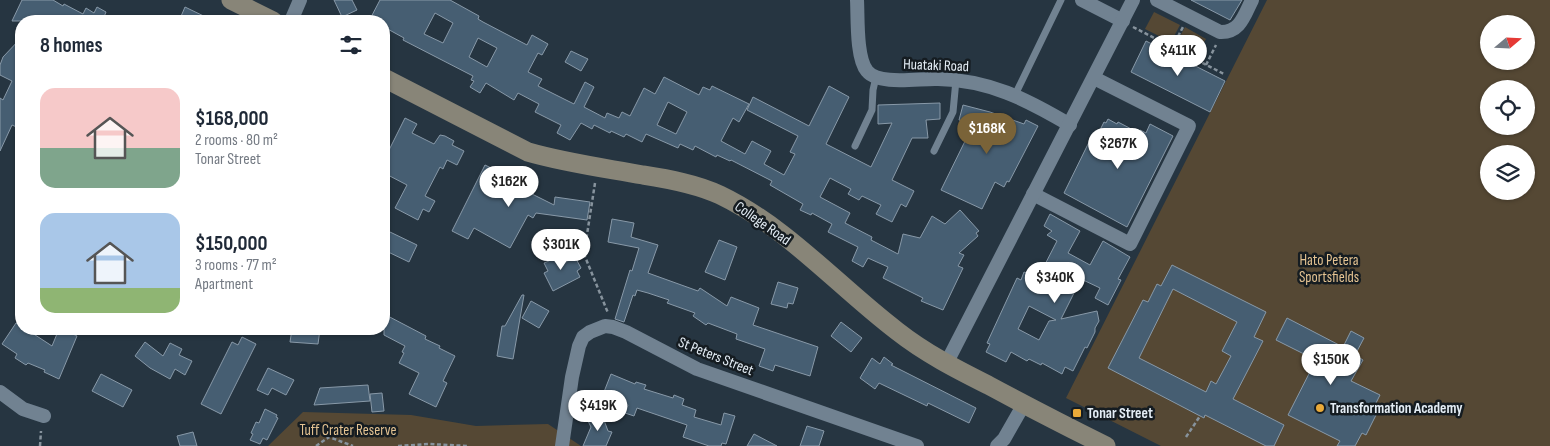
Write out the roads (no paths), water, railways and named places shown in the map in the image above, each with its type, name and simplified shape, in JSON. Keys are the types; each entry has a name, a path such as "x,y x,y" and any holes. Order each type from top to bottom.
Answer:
{"main road":[{"path":"231,0 261,15"},
{"name":"College Road","path":"390,81 528,152 550,159 692,185 723,197 752,214 799,249 896,331 946,364 1106,446"}],"street":[{"path":"294,15 300,0"},
{"path":"857,0 861,55 867,71 876,77"},
{"path":"1082,0 1127,22"},
{"path":"946,364 1094,78 1127,22 1133,0"},
{"path":"1157,0 1220,32 1231,31 1239,25 1252,0"},
{"name":"Huataki Road","path":"876,77 898,80 956,79 991,86 1015,95 1070,125"},
{"path":"1033,194 1130,244 1189,126 1094,78"},
{"name":"St Peters Street","path":"562,446 572,377 579,346 583,337 605,326 626,332 696,369 917,446"},
{"path":"0,392 23,409 44,416"},
{"path":"997,446 1004,439 1024,404"}],"lane":[{"path":"1015,95 1061,0"},
{"path":"855,146 872,110 876,77"},
{"path":"934,152 953,112 956,79"}],"place":[{"name":"Transformation Academy","path":"1320,408"},
{"name":"Tonar Street","path":"1077,413"}],"park label":[{"name":"Hato Petera Sportsfields","path":"1329,268"},
{"name":"Tuff Crater Reserve","path":"348,430"}]}
